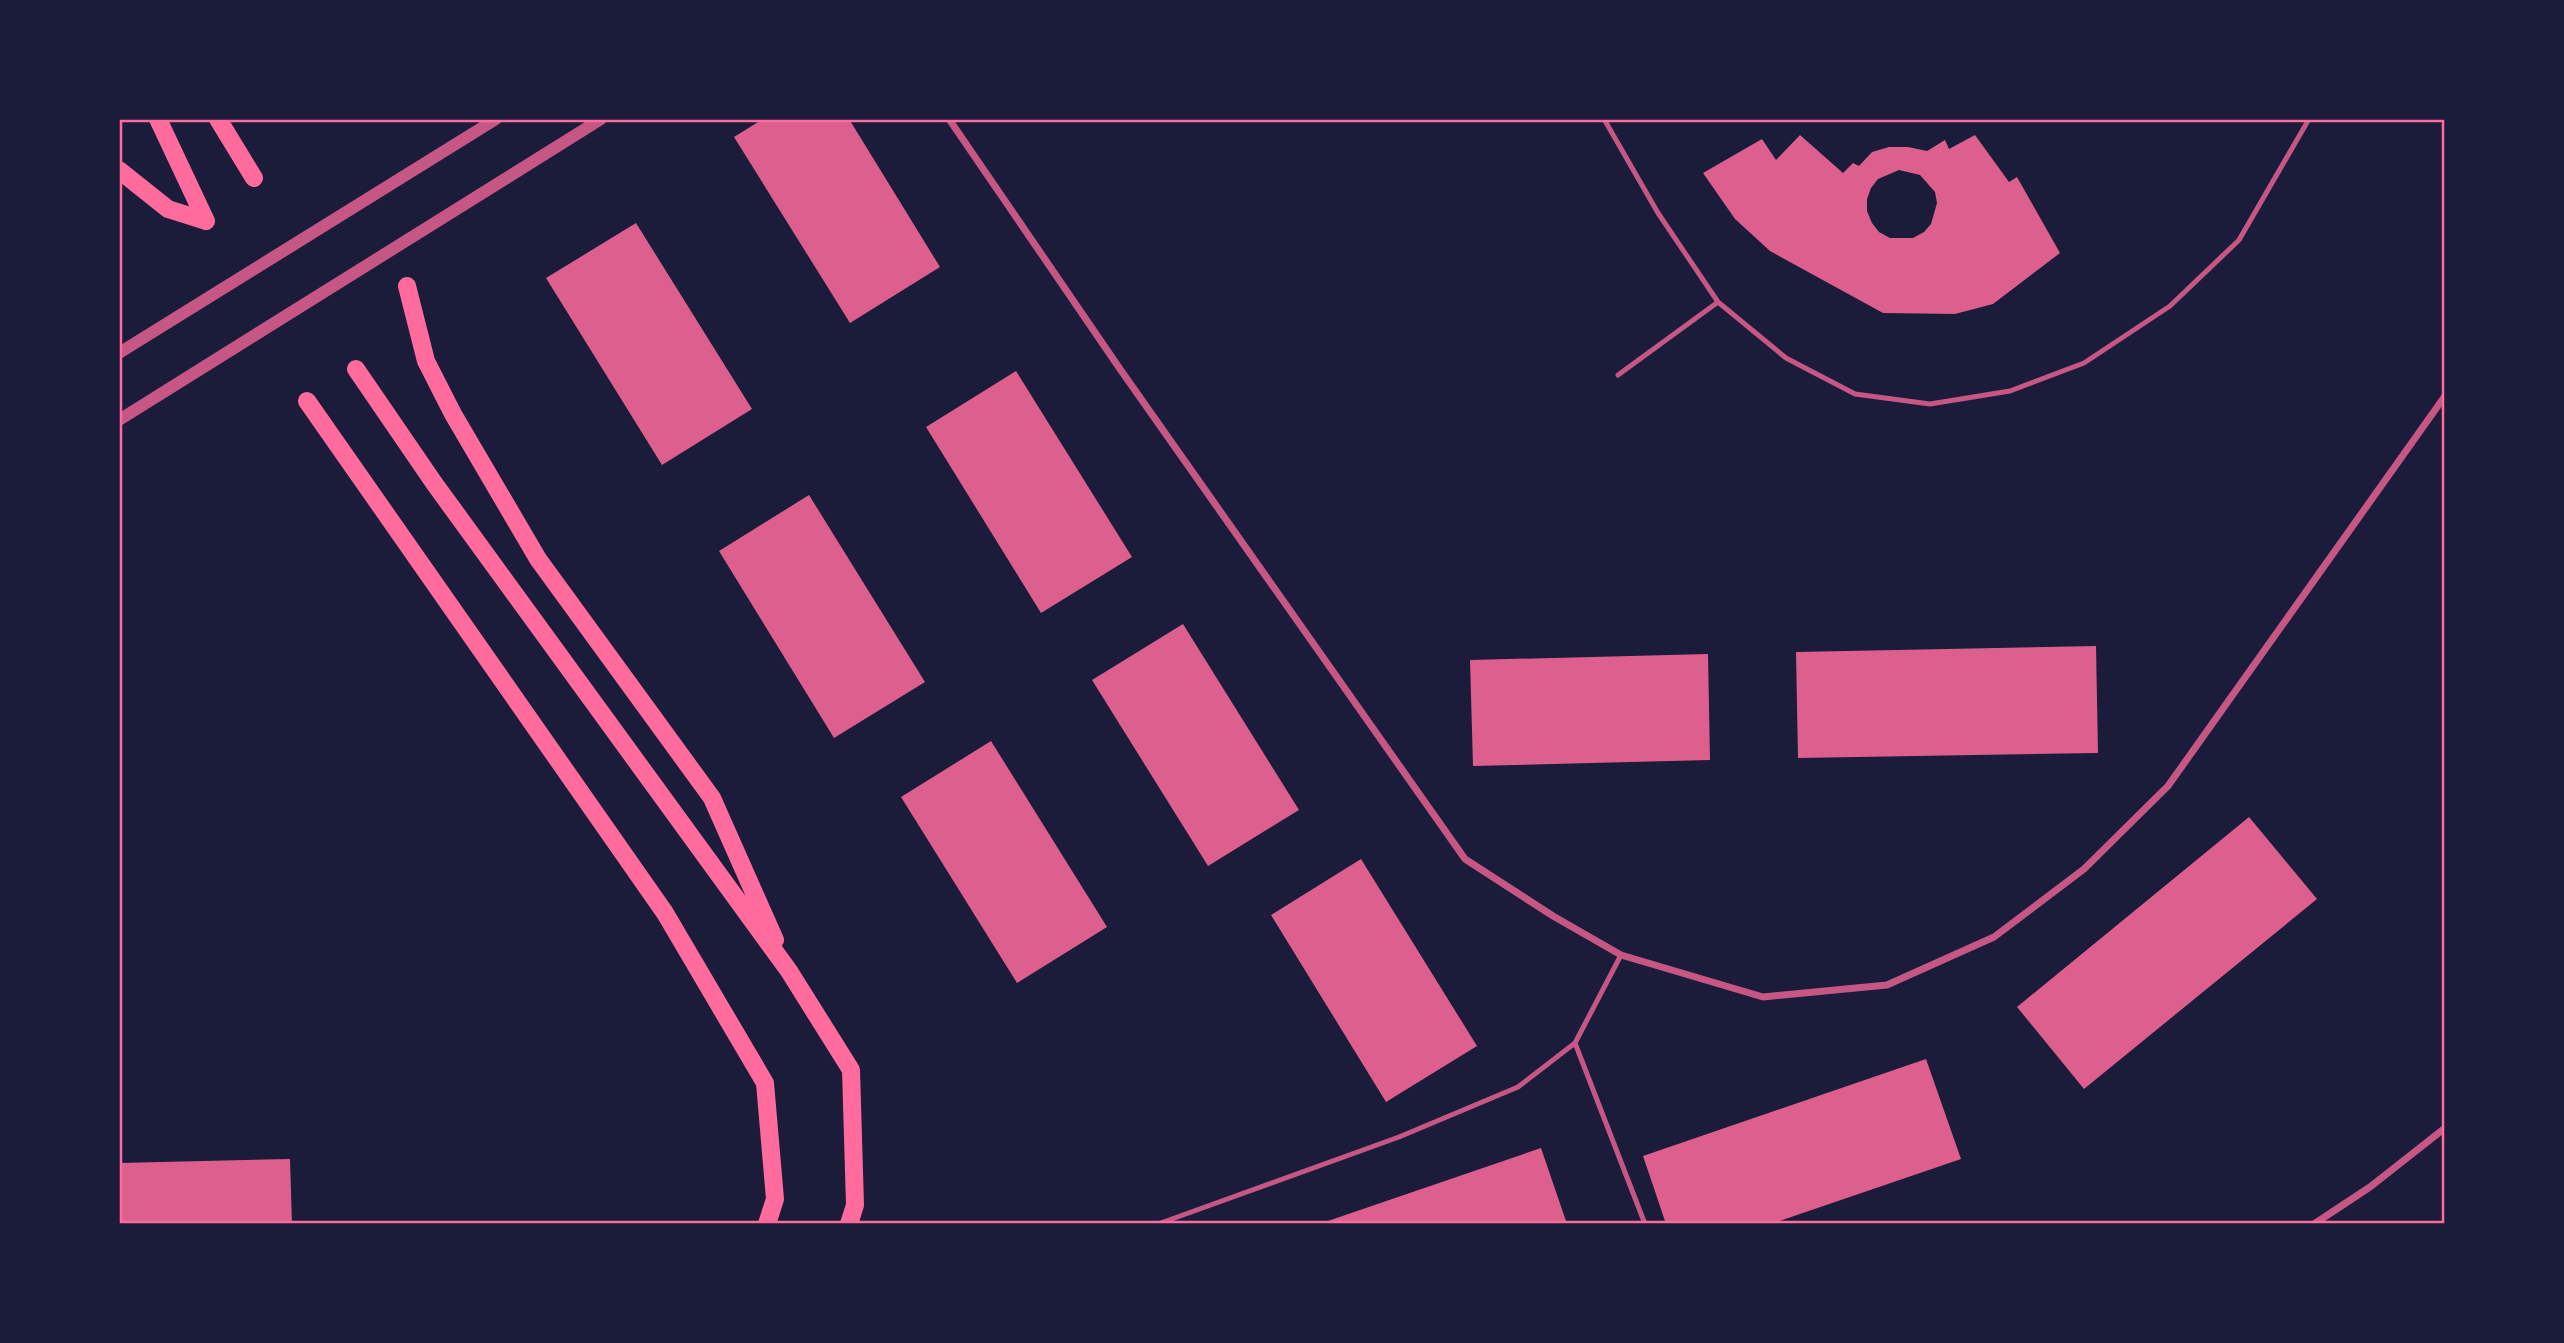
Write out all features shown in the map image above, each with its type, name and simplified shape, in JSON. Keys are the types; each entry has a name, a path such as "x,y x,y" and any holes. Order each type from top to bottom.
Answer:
{"main road":[{"path":"119,170 168,209 206,221 158,119"},
{"path":"218,119 254,178"},
{"path":"407,286 426,362 453,414 538,559 712,799 789,971"},
{"path":"356,369 434,483 789,971 851,1070 855,1205 849,1224"},
{"path":"307,401 665,913 765,1083 775,1199 767,1224"}],"street":[{"path":"119,353 496,119"},
{"path":"119,420 601,119"},
{"path":"949,119 1120,369 1465,859 1553,916 1621,955 1763,997 1887,985 1994,937 2084,869 2168,786 2445,396"},
{"path":"2314,1224 2370,1187 2445,1128"}],"lane":[{"path":"1604,119 1658,214 1718,302 1786,358 1855,394 1930,404 2010,391 2084,363 2170,306 2239,240 2309,119"},
{"path":"1618,375 1718,302"},
{"path":"1158,1224 1399,1137 1518,1087 1575,1043 1621,955"},
{"path":"1575,1043 1645,1224"}],"building":[{"path":"763,119 849,119 940,267 850,323 734,137"},
{"path":"1800,135 1843,173 1853,163 1859,166 1872,152 1889,147 1927,151 1945,140 1949,149 1975,135 2009,182 2017,177 2060,253 1993,304 1955,314 1883,313 1770,251 1735,219 1703,173 1762,139 1776,160","holes":["1899,170 1920,175 1935,192 1937,203 1931,224 1913,238 1890,238 1879,232 1867,211 1871,188 1878,179"]},
{"path":"636,223 752,409 662,465 546,278"},
{"path":"1016,371 1132,557 1041,613 926,427"},
{"path":"809,495 925,682 834,738 719,551"},
{"path":"1183,624 1299,810 1208,866 1092,680"},
{"path":"2096,646 2098,753 1798,758 1796,652"},
{"path":"1708,654 1710,760 1473,766 1470,660"},
{"path":"991,741 1107,927 1017,983 901,797"},
{"path":"2249,817 2317,899 2084,1089 2017,1007"},
{"path":"1361,859 1477,1046 1386,1102 1271,915"},
{"path":"1926,1059 1961,1159 1771,1224 1666,1224 1643,1156"},
{"path":"1541,1148 1567,1224 1319,1224"},
{"path":"290,1159 292,1224 119,1224 119,1163"}]}
